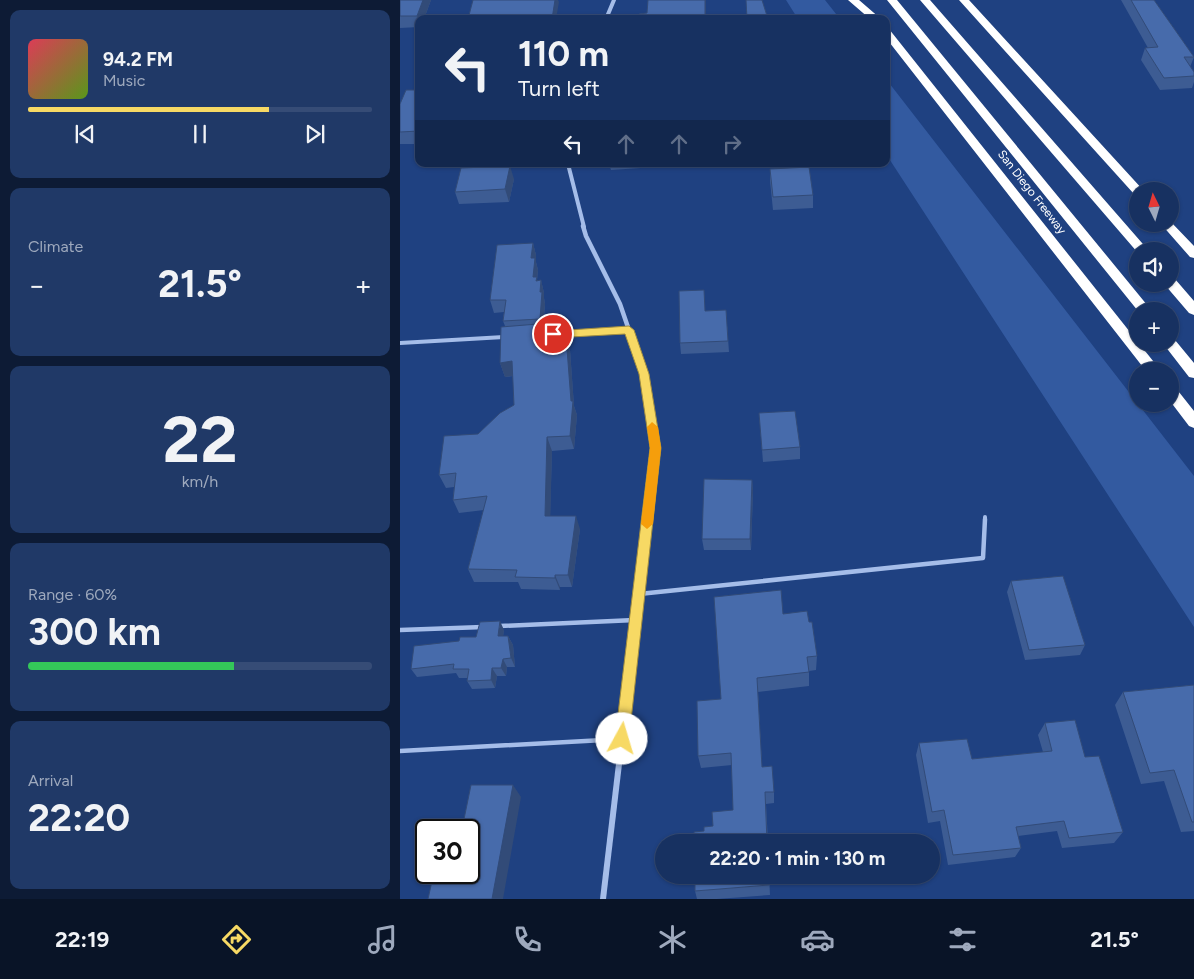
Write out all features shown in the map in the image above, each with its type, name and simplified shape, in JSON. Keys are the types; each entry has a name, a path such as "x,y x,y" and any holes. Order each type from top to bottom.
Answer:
{"highway":[{"path":"854,0 871,15"},
{"path":"862,0 873,15"},
{"path":"892,0 1137,302"},
{"path":"925,0 1135,242"},
{"path":"964,0 1129,182"},
{"name":"San Diego Freeway","path":"890,36 1147,362"},
{"path":"1174,232 1194,254"},
{"path":"1179,292 1194,310"},
{"path":"1177,352 1194,373"},
{"path":"1179,403 1194,422"}],"street":[{"path":"608,15 614,0"},
{"path":"569,167 586,236 620,304 644,374 656,448 603,899"}],"lane":[{"path":"529,336 629,330"},
{"path":"400,344 510,337"},
{"path":"639,594 983,558 985,517"},
{"path":"498,626 636,620"},
{"path":"400,630 488,626"},
{"path":"400,751 622,739"}],"shaded area":[{"path":"786,0 825,0 837,15 795,15"},
{"path":"890,84 1129,392 1129,412 1144,412 1194,476 1194,627 890,160"}],"building":[{"path":"400,0 423,0 417,15 400,16"},
{"path":"473,0 555,0 553,15 469,15"},
{"path":"648,0 705,0 705,15 639,15 647,13"},
{"path":"746,0 762,0 767,15 747,15"},
{"path":"1131,0 1154,0 1194,57 1184,57 1194,72 1194,76 1164,78 1145,48 1158,47"},
{"path":"406,90 415,90 415,131 400,132 400,104"},
{"path":"510,167 505,189 455,192 461,168"},
{"path":"809,167 813,195 773,197 770,169"},
{"path":"533,243 531,258 535,258 533,277 537,277 536,281 541,280 540,319 503,321 506,300 490,300 497,245"},
{"path":"704,290 705,311 726,310 728,341 680,343 679,291"},
{"path":"538,324 537,340 566,336 571,401 573,401 570,436 547,437 545,516 576,516 568,575 555,575 555,578 515,577 517,570 468,569 487,496 453,500 456,473 439,475 444,436 478,434 500,413 514,405 512,361 500,363 501,327"},
{"path":"795,411 800,447 762,450 759,413"},
{"path":"704,479 752,480 750,539 702,539"},
{"path":"1063,576 1085,645 1029,650 1011,581"},
{"path":"781,590 783,614 807,611 809,622 812,622 817,656 807,657 809,672 757,678 762,767 772,766 774,792 765,792 767,834 694,834 694,832 704,831 704,827 713,826 712,812 733,810 731,753 698,756 697,701 721,699 714,597"},
{"path":"500,621 498,636 508,636 511,658 503,659 501,668 492,668 491,680 467,681 469,669 453,669 454,664 411,669 414,646 459,641 460,637 476,637 480,622"},
{"path":"1194,685 1194,822 1192,822 1174,770 1150,773 1123,692"},
{"path":"1075,720 1085,757 1099,756 1123,832 1069,838 1064,821 1016,827 1021,848 953,855 944,810 932,812 919,743 967,739 972,759 1052,751 1045,723"},
{"path":"471,785 513,785 492,899 428,899 431,884 480,884 480,819 464,819"},
{"path":"695,884 769,884 769,885 695,891"}],"slow traffic":[{"path":"647,524 656,448 652,427"}],"route":[{"path":"553,334 629,330 644,374 656,448 622,739"}]}
